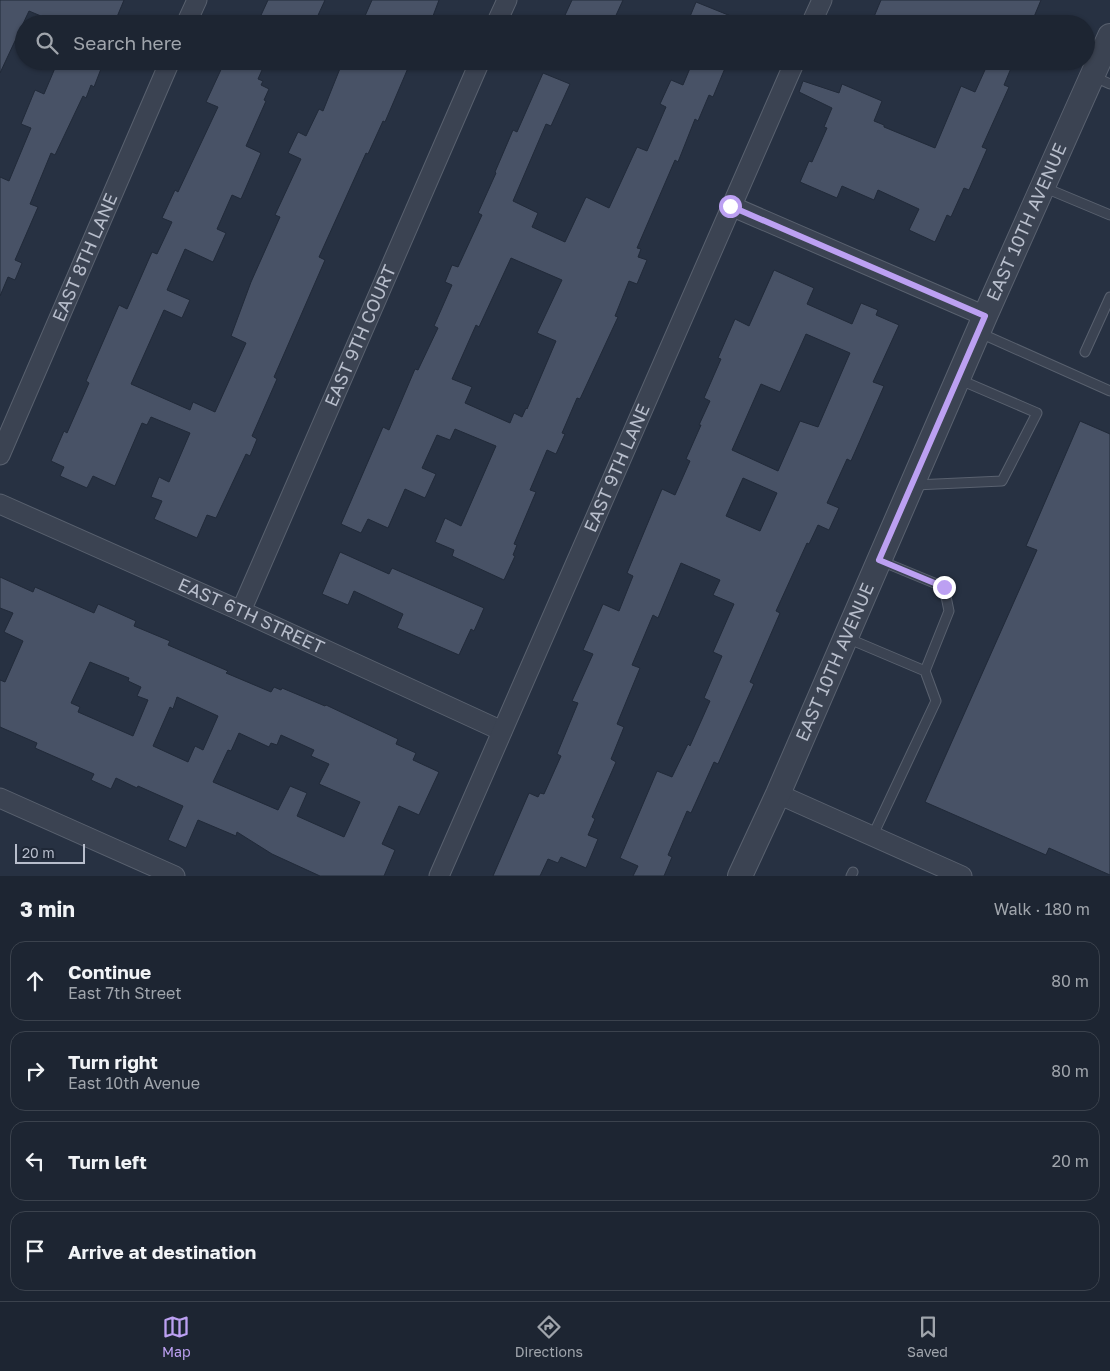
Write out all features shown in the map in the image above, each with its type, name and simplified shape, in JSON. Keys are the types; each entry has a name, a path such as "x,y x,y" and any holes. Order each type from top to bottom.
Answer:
{"street":[{"path":"190,15 197,0"},
{"path":"500,15 507,0"},
{"path":"815,15 822,0"},
{"name":"EAST 10TH AVENUE","path":"740,876 778,794 1042,187 1101,80 1110,36"},
{"name":"EAST 8TH LANE","path":"0,455 166,70"},
{"name":"EAST 9TH COURT","path":"241,611 476,70"},
{"name":"EAST 9TH LANE","path":"439,876 791,70"},
{"path":"730,206 982,324"},
{"name":"EAST 6TH STREET","path":"0,504 241,611 502,731"},
{"path":"778,794 962,876"},
{"path":"0,798 175,876"}],"lane":[{"path":"1042,187 1110,215"},
{"path":"1085,352 1110,296"},
{"path":"982,324 1110,391"},
{"path":"912,485 1002,481 1037,413 958,379"},
{"path":"873,835 936,701 925,671 949,611 944,587 879,560"},
{"path":"846,637 925,671"}],"building":[{"path":"0,0 124,0 118,15 39,15 29,11 27,15 15,15 15,41 0,73"},
{"path":"268,0 325,0 318,15 261,15"},
{"path":"372,0 439,0 433,15 365,15"},
{"path":"572,0 623,0 616,15 565,15"},
{"path":"881,0 1041,0 1035,15 875,15"},
{"path":"696,2 728,15 691,15"},
{"path":"54,70 101,70 94,87 91,85 86,98 83,96 55,155 51,153 30,204 38,207 15,260 22,263 15,280 8,277 0,296 0,177 9,181 31,128 21,124 35,90 44,94"},
{"path":"221,70 262,70 258,79 263,81 261,85 269,89 264,100 266,101 246,146 261,153 241,199 232,195 217,229 226,233 213,262 185,249 167,290 190,300 182,318 164,310 131,384 190,410 193,402 215,412 246,343 231,336 251,282 280,217 275,215 301,159 288,153 298,132 306,136 319,109 323,111 339,70 407,70 385,122 383,121 368,154 366,153 319,257 325,260 274,377 277,379 252,436 257,439 250,456 246,454 216,518 207,515 197,538 154,519 162,501 151,497 159,477 169,482 190,433 151,417 147,425 142,423 115,486 93,476 87,488 60,476 64,467 51,461 64,431 67,433 89,383 86,381 119,305 127,309 152,252 157,254 172,222 162,218 175,190 178,192 218,107 206,102"},
{"path":"689,70 724,70 713,97 709,95 698,121 695,119 678,162 675,160 637,248 641,249 638,257 647,260 637,284 629,281 615,316 618,317 580,399 577,398 562,433 565,434 556,454 547,450 530,490 536,492 514,544 517,545 513,555 515,556 504,580 452,556 454,550 435,542 445,518 461,526 496,446 455,429 450,440 437,435 422,468 436,474 425,498 405,489 388,528 368,519 361,533 341,524 383,427 389,430 415,369 418,370 438,328 434,326 452,285 445,282 452,265 458,267 482,215 478,213 513,130 517,132 543,73 570,84 551,126 546,124 513,201 538,213 532,227 565,242 586,197 609,208 637,147 647,151 666,107 660,104 671,80 683,85","holes":["511,258 562,280 537,333 556,341 522,417 514,413 510,423 465,403 472,387 452,379 476,325 479,327"]},
{"path":"985,70 1010,70 1004,85 1009,87 982,147 987,149 969,190 964,188 951,217 947,215 935,242 909,230 919,209 878,190 874,200 842,186 837,198 800,182 809,161 812,162 827,128 824,127 832,108 799,92 803,81 839,93 842,84 882,101 874,121 935,148 961,86 975,92"},
{"path":"774,270 814,288 807,304 852,324 861,303 878,310 876,315 899,325 873,382 884,386 851,461 847,459 827,503 839,508 829,530 818,525 809,544 807,543 776,611 780,613 750,682 754,684 718,764 714,762 691,813 687,811 668,855 672,857 664,876 633,876 638,866 620,858 657,771 672,777 688,744 690,746 710,701 704,698 722,656 713,652 734,604 713,595 720,580 681,563 658,618 653,615 632,665 640,668 617,724 624,727 611,759 616,762 592,817 595,819 588,835 598,839 586,868 561,857 558,863 548,859 540,876 493,876 529,793 538,797 540,793 544,794 561,756 557,754 578,703 572,701 593,654 583,650 603,604 619,611 633,576 627,573 662,489 675,495 690,461 686,459 710,401 704,398 721,359 718,358 735,319 749,326","holes":["806,334 850,353 818,427 800,421 778,471 732,450 761,384 780,392","743,478 777,493 760,531 726,516"]},
{"path":"1080,421 1110,434 1110,875 1049,848 1046,855 925,802 1037,550 1026,546"},
{"path":"340,552 389,574 392,568 484,608 474,631 471,629 459,655 397,628 403,614 354,591 348,605 322,594"},
{"path":"0,577 33,592 35,587 94,613 98,604 136,621 134,626 170,641 168,645 228,671 226,673 271,692 274,687 281,690 282,688 326,705 398,739 396,744 416,753 413,760 439,772 419,815 399,806 382,844 395,850 384,876 320,876 272,854 237,832 236,836 198,820 186,848 168,840 183,806 116,778 111,789 91,780 94,774 35,748 37,743 0,727 0,680 5,682 23,641 4,632 13,613 0,608","holes":["90,662 129,678 128,681 141,687 137,696 148,700 133,736 78,712 80,707 71,703","177,697 218,716 203,750 195,746 188,762 153,746 170,707 173,709","239,733 269,747 271,743 277,745 281,735 314,750 311,756 329,764 319,784 360,802 344,837 297,816 307,793 290,786 278,810 213,782 228,750 231,751"]}],"route":[{"path":"730,206 985,316 879,560 944,587"}]}
